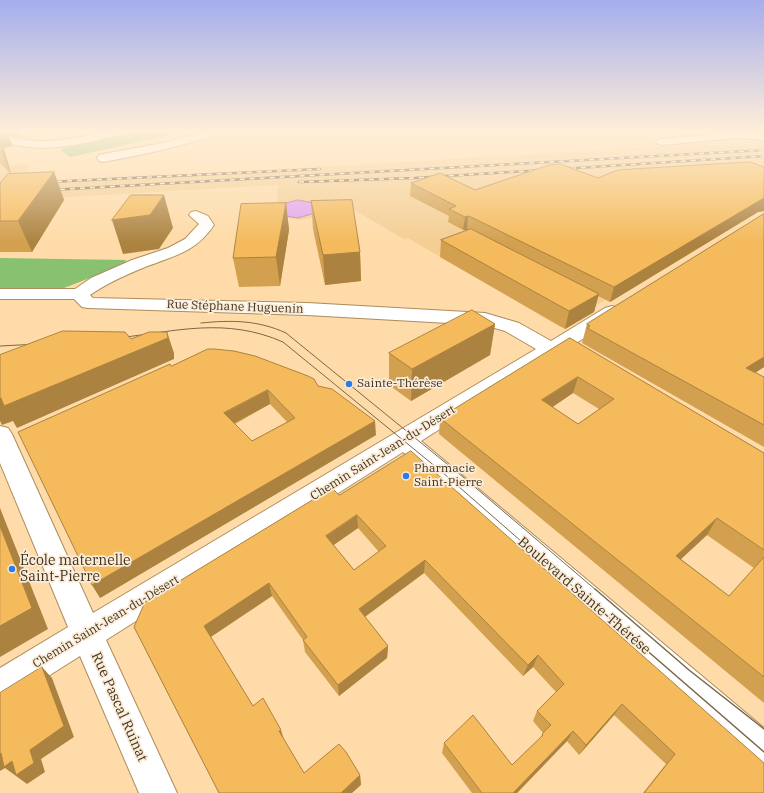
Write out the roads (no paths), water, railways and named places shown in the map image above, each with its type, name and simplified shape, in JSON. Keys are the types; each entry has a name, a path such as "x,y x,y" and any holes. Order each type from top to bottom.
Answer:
{"street":[{"path":"0,294 79,294 97,282 138,264 174,251 192,242 207,225 203,219 196,215"},
{"name":"Rue Stéphane Huguenin","path":"79,294 88,303 307,309 485,319 512,327 565,349"},
{"name":"Chemin Saint-Jean-du-Désert","path":"0,687 404,440 565,349 611,307"},
{"name":"Rue Pascal Ruinat","path":"6,440 87,634 158,793"},
{"name":"Boulevard Sainte-Thérése","path":"404,440 764,752"}],"tram line":[{"path":"201,323 223,321 255,323 286,333 463,477 596,590"},
{"path":"118,338 201,328 221,328 262,334 283,342 442,472 577,590"},
{"path":"0,346 39,344"},
{"path":"576,589 764,752"},
{"path":"595,589 689,670 764,729"}],"railway":[{"path":"47,182 320,169"},
{"path":"50,190 425,169"},
{"path":"299,182 414,178 543,170"}],"place":[{"name":"Sainte-Thérèse","path":"349,384"},
{"name":"Pharmacie Saint-Pierre","path":"406,476"},
{"name":"École maternelle Saint-Pierre","path":"12,569"}]}
